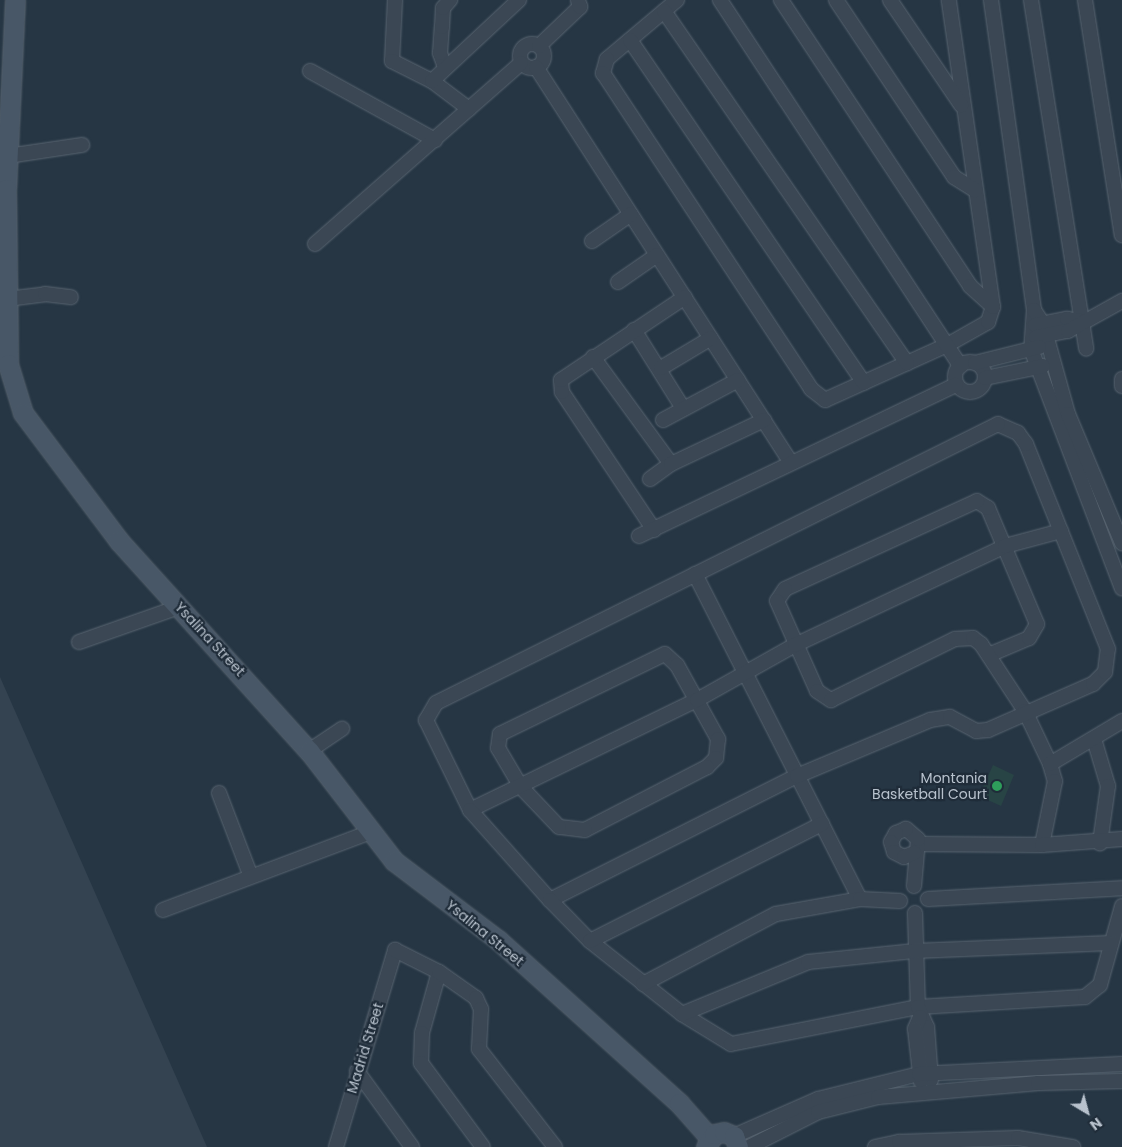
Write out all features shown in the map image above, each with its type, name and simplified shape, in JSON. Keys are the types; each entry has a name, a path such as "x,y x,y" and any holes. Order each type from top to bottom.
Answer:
{"street":[{"name":"Ysalina Street","path":"15,0 5,117 8,156 3,189 8,364 23,413 69,479 179,607 309,751 371,832 404,871 498,940 679,1103 708,1142"},
{"path":"395,0 392,61 432,80 469,109"},
{"path":"445,67 440,53 443,8 450,0"},
{"path":"432,80 519,0"},
{"path":"315,244 521,63 524,47 539,46 580,7 578,0"},
{"path":"677,0 608,59 603,73 812,389 824,400 949,344 988,322 993,307 963,109 949,0"},
{"path":"720,0 949,344 960,366 956,385"},
{"path":"780,0 970,286 993,307"},
{"path":"836,0 954,178 975,190"},
{"path":"890,0 963,109"},
{"path":"991,0 1034,310 1037,336 1036,368 1122,588"},
{"path":"1030,0 1086,349"},
{"path":"1085,0 1122,236"},
{"path":"664,11 907,362"},
{"path":"630,40 864,383"},
{"path":"536,67 544,58 539,46"},
{"path":"521,63 536,67 791,462"},
{"path":"310,71 435,140"},
{"path":"8,156 82,145"},
{"path":"592,241 631,214"},
{"path":"618,282 658,254"},
{"path":"7,299 45,294 71,297"},
{"path":"654,530 562,392 565,375 685,297"},
{"path":"960,366 975,363 1037,336 1081,321 1122,301"},
{"path":"634,330 661,368 683,408"},
{"path":"1037,336 1050,363 1122,543"},
{"path":"661,368 712,338"},
{"path":"593,357 671,464"},
{"path":"975,363 985,378"},
{"path":"640,536 791,462 956,385 974,392 985,378 1036,368 1050,363"},
{"path":"1122,379 1122,386"},
{"path":"663,420 738,380"},
{"path":"650,479 671,464 764,420"},
{"path":"550,900 798,776 942,716 976,731 1093,684 1105,672 1109,658 1026,444 1018,433 998,424 695,574 428,710 426,720 431,738 470,810 550,900 590,941 682,1014 718,1039 743,1045 919,1012 1085,997 1100,986 1122,906"},
{"path":"991,654 1029,638 1037,624 1006,546 983,503 966,503 785,589 779,595 778,607 817,691 831,700 955,639 973,638 991,654 1025,711 1050,764 1055,781 1042,845"},
{"path":"470,810 521,787 697,700 795,644 1006,546 1061,531"},
{"path":"695,574 860,900"},
{"path":"80,642 179,607"},
{"path":"664,654 670,657 697,700 718,739 716,758 707,768 585,830 559,828 521,787 498,748 500,734 647,659 664,654"},
{"path":"1050,764 1122,721"},
{"path":"309,751 342,729"},
{"path":"1094,739 1108,786 1100,843"},
{"path":"219,793 250,874"},
{"path":"590,941 822,824"},
{"path":"163,910 250,874 371,832"},
{"path":"914,886 916,849 1100,843 1122,839"},
{"path":"914,886 923,889 928,899 924,909 915,913 905,910 900,901 904,891 914,886"},
{"path":"928,899 1122,888"},
{"path":"644,984 776,914 860,900 900,901"},
{"path":"915,913 915,951 919,1012 927,1027 925,1073 927,1092"},
{"path":"682,1014 808,962 915,951 1111,943"},
{"name":"Madrid Street","path":"336,1147 357,1071 395,950 439,972"},
{"path":"482,1147 421,1062 421,1039 439,972 476,998 481,1009 479,1049 555,1147"},
{"path":"740,1143 818,1099 925,1073 1122,1064"},
{"path":"357,1071 405,1144"},
{"path":"708,1142 719,1132 740,1143 818,1112 927,1092 1122,1081"},
{"path":"875,1147 899,1142 1017,1143 1073,1147"}],"shaded area":[{"path":"0,677 207,1147 0,1147"}],"green space":[{"name":"Montania Basketball Court","path":"993,765 1014,775 1001,806 979,796"}],"place":[{"name":"Montania Basketball Court","path":"997,786"}]}
